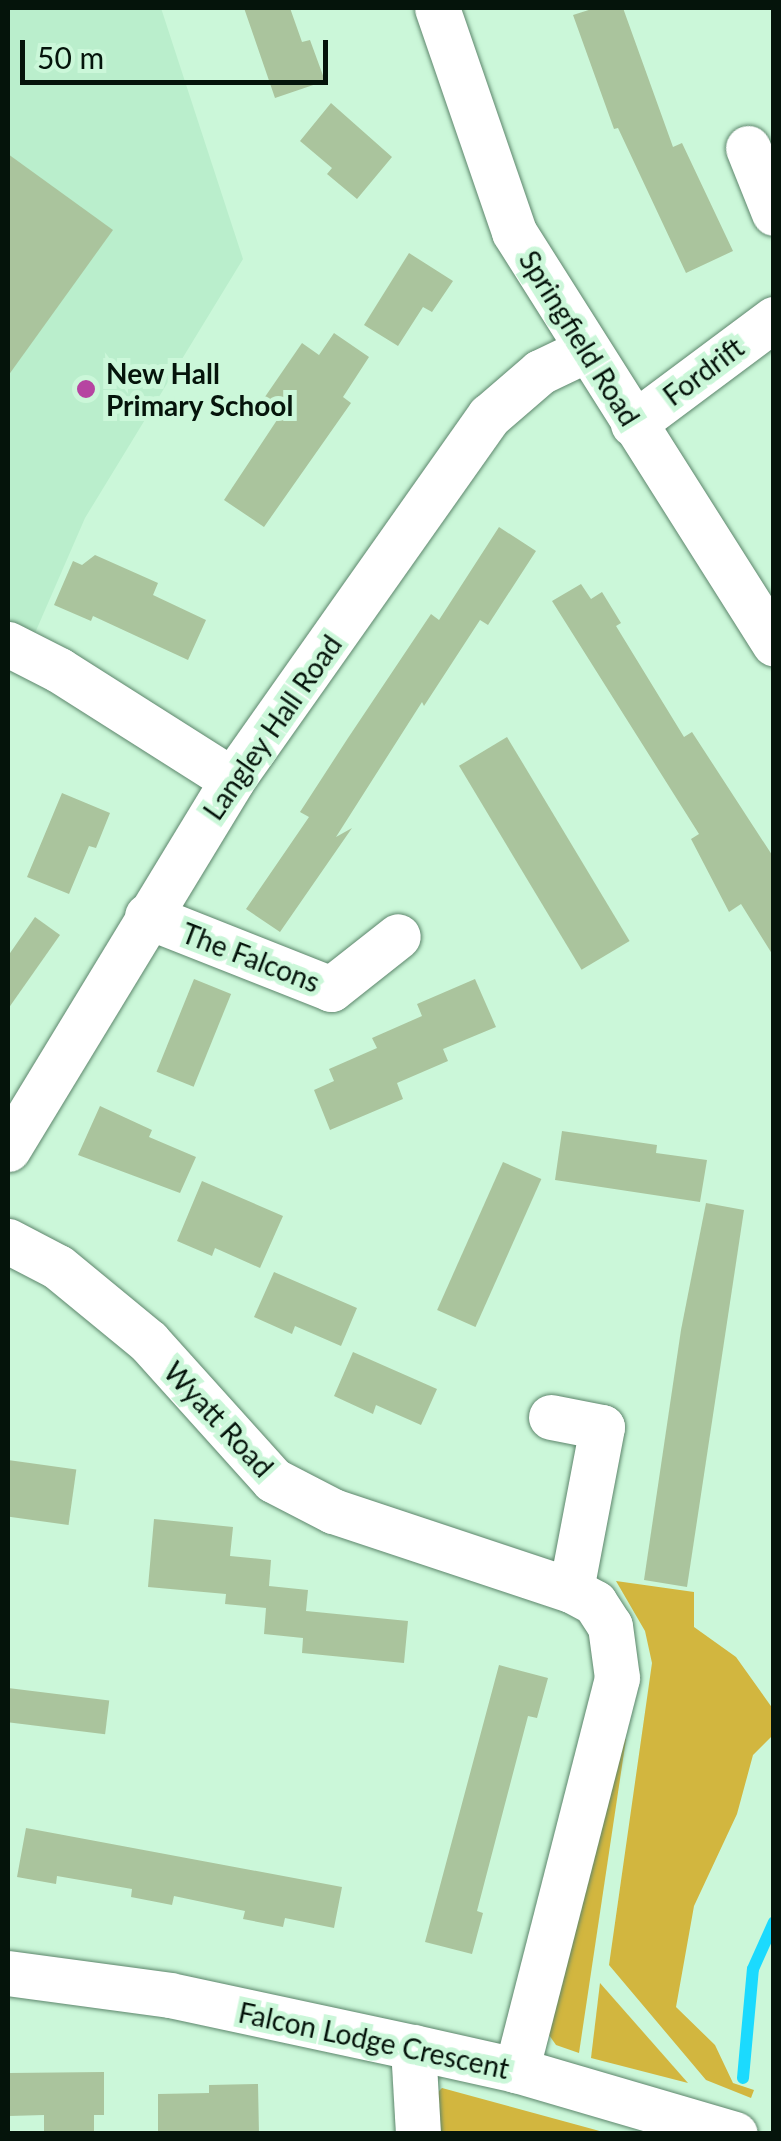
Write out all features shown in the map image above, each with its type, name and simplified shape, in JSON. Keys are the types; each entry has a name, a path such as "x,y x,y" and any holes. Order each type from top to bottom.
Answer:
{"street":[{"name":"Springfield Road","path":"437,8 514,232 774,644"},
{"path":"748,148 774,214"},
{"name":"Fordrift","path":"633,424 774,319"},
{"name":"Langley Hall Road","path":"8,1148 232,780 490,416 540,372 586,350"},
{"path":"8,644 59,670 232,780"},
{"name":"The Falcons","path":"146,916 331,989 398,936"},
{"name":"Wyatt Road","path":"8,1241 58,1268 148,1341 274,1480 334,1510 571,1590 595,1603 610,1626 618,1678 516,2070"},
{"path":"551,1417 602,1427 571,1590"},
{"name":"Falcon Lodge Crescent","path":"8,1973 170,1995 516,2070 735,2134"},
{"path":"413,2048 418,2134"}],"shaded area":[{"name":"New Hall Primary School","path":"8,8 161,8 243,259 85,518 35,633 8,621"},
{"path":"616,1581 694,1592 694,1627 736,1657 773,1709 773,1735 753,1755 737,1814 694,1906 676,2007 715,2045 733,2083 754,2090 751,2098 706,2080 609,1965 652,1663 645,1631"},
{"path":"620,1736 626,1739 579,2053 556,2045 549,2035 546,2011"},
{"path":"600,1983 688,2083 591,2058"},
{"path":"442,2088 607,2133 433,2133 429,2101"}],"building":[{"path":"244,8 290,8 302,42 310,40 325,81 275,98"},
{"path":"595,8 623,8 673,147 682,143 733,251 686,273 618,128 614,129 573,15"},
{"path":"331,103 392,157 357,199 327,174 332,168 300,141"},
{"path":"8,154 113,230 8,376"},
{"path":"409,253 453,281 432,312 423,307 398,346 364,325"},
{"path":"334,333 369,357 343,397 351,403 264,527 224,500 277,420 258,407 302,343 319,355"},
{"path":"499,527 536,551 488,625 480,620 424,706 422,702 336,837 352,828 280,932 246,909 309,817 300,812 348,738 431,614 439,620"},
{"path":"95,555 158,583 153,595 206,620 188,660 93,616 91,621 54,605 73,561 82,565"},
{"path":"581,584 591,599 602,592 621,623 616,626 684,737 692,732 774,858 774,957 741,904 729,912 691,839 699,834 552,601"},
{"path":"507,737 630,941 582,970 459,766"},
{"path":"62,793 110,813 96,848 89,846 69,894 27,877"},
{"path":"35,917 60,935 8,1009 8,956"},
{"path":"194,979 231,994 194,1087 157,1072"},
{"path":"475,979 496,1027 443,1049 448,1061 397,1083 403,1099 330,1130 314,1090 334,1081 329,1069 377,1048 372,1038 422,1016 417,1004"},
{"path":"100,1106 152,1130 149,1137 196,1157 180,1193 78,1155"},
{"path":"562,1131 657,1145 656,1153 707,1160 700,1202 555,1180"},
{"path":"503,1162 541,1179 475,1327 437,1310"},
{"path":"202,1181 283,1216 260,1268 215,1248 212,1256 177,1241"},
{"path":"706,1203 744,1210 687,1587 644,1580 681,1330"},
{"path":"274,1272 357,1308 341,1346 295,1326 292,1334 254,1317"},
{"path":"353,1352 437,1389 421,1425 376,1405 373,1414 334,1396"},
{"path":"8,1460 76,1470 69,1525 8,1517"},
{"path":"154,1519 233,1527 230,1556 271,1560 269,1586 308,1590 306,1611 408,1621 404,1663 302,1653 303,1638 264,1634 266,1608 225,1604 226,1594 148,1587"},
{"path":"499,1665 548,1678 537,1718 528,1716 477,1911 483,1913 472,1954 425,1942"},
{"path":"8,1688 109,1700 105,1734 8,1722"},
{"path":"26,1828 342,1887 334,1928 285,1918 283,1927 243,1919 245,1911 174,1896 172,1905 131,1897 132,1889 57,1876 56,1884 17,1877"},
{"path":"104,2072 104,2115 94,2115 94,2134 44,2134 44,2115 9,2116 9,2073"},
{"path":"258,2084 259,2134 158,2134 158,2094 209,2093 209,2085"}],"waterway":[{"path":"743,2078 753,1969 774,1922"}],"place":[{"name":"New Hall Primary School","path":"86,389"}]}
